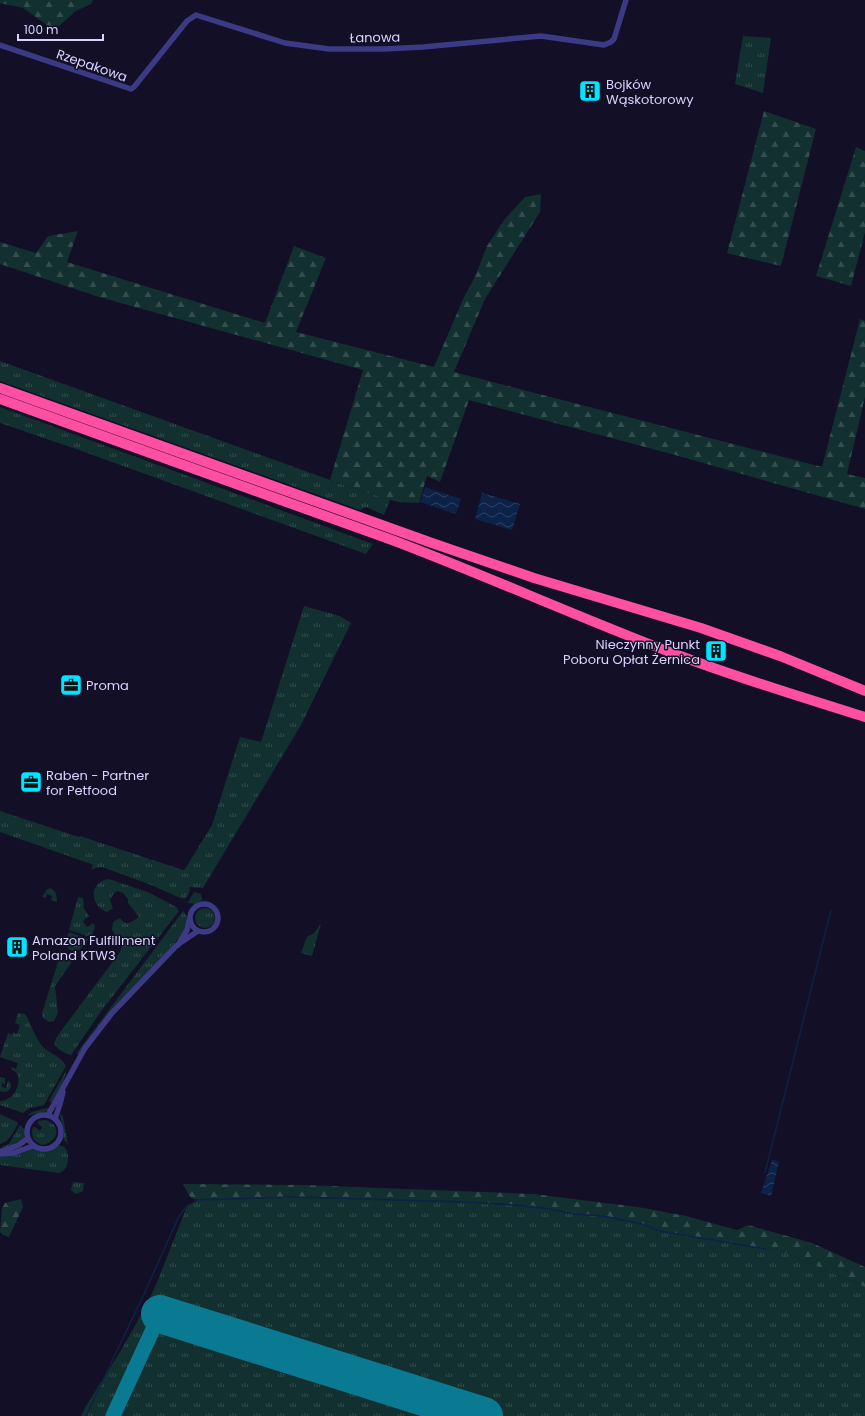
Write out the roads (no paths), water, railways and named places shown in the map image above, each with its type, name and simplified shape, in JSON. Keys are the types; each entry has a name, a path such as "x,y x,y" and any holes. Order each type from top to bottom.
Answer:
{"highway":[{"path":"0,388 395,529 432,544 542,580 701,628 780,656 865,691"},
{"path":"0,399 391,539 675,654 758,684 865,717"}],"street":[{"name":"Łanowa","path":"131,89 188,21 196,15 285,43 329,49 423,47 541,36 604,45 611,42 614,38 626,0"},
{"name":"Rzepakowa","path":"0,45 131,89"},
{"path":"178,945 187,930 189,920 191,911 197,906 204,904 215,909 218,920 214,928 206,932 194,929 189,920"},
{"path":"48,1115 85,1048 98,1031 125,1000 178,945 198,931"},
{"path":"54,1119 60,1104 63,1090"},
{"path":"48,1115 54,1119 59,1124 61,1129 59,1140 56,1145 45,1149 40,1149 33,1146 28,1138 27,1130 31,1121 39,1116 48,1115"},
{"path":"0,1153 19,1145 28,1138"},
{"path":"0,1153 14,1153 33,1146"}],"water":[{"path":"425,487 461,499 456,514 420,502"},
{"path":"482,493 520,504 512,530 475,519"},
{"path":"772,1160 779,1162 771,1196 761,1193"}],"waterway":[{"path":"765,1173 831,910"},
{"path":"196,1200 293,1197 465,1202 512,1205 550,1209 574,1214 603,1216 642,1224 660,1231 765,1249"},
{"path":"86,1416 179,1216 188,1205"}],"place":[{"name":"Bojków Wąskotorowy","path":"590,91"},
{"name":"Nieczynny Punkt Poboru Opłat Żernica","path":"716,651"},
{"name":"Proma","path":"71,685"},
{"name":"Raben - Partner for Petfood","path":"31,782"},
{"name":"Amazon Fulfillment Poland KTW3","path":"17,947"}]}
